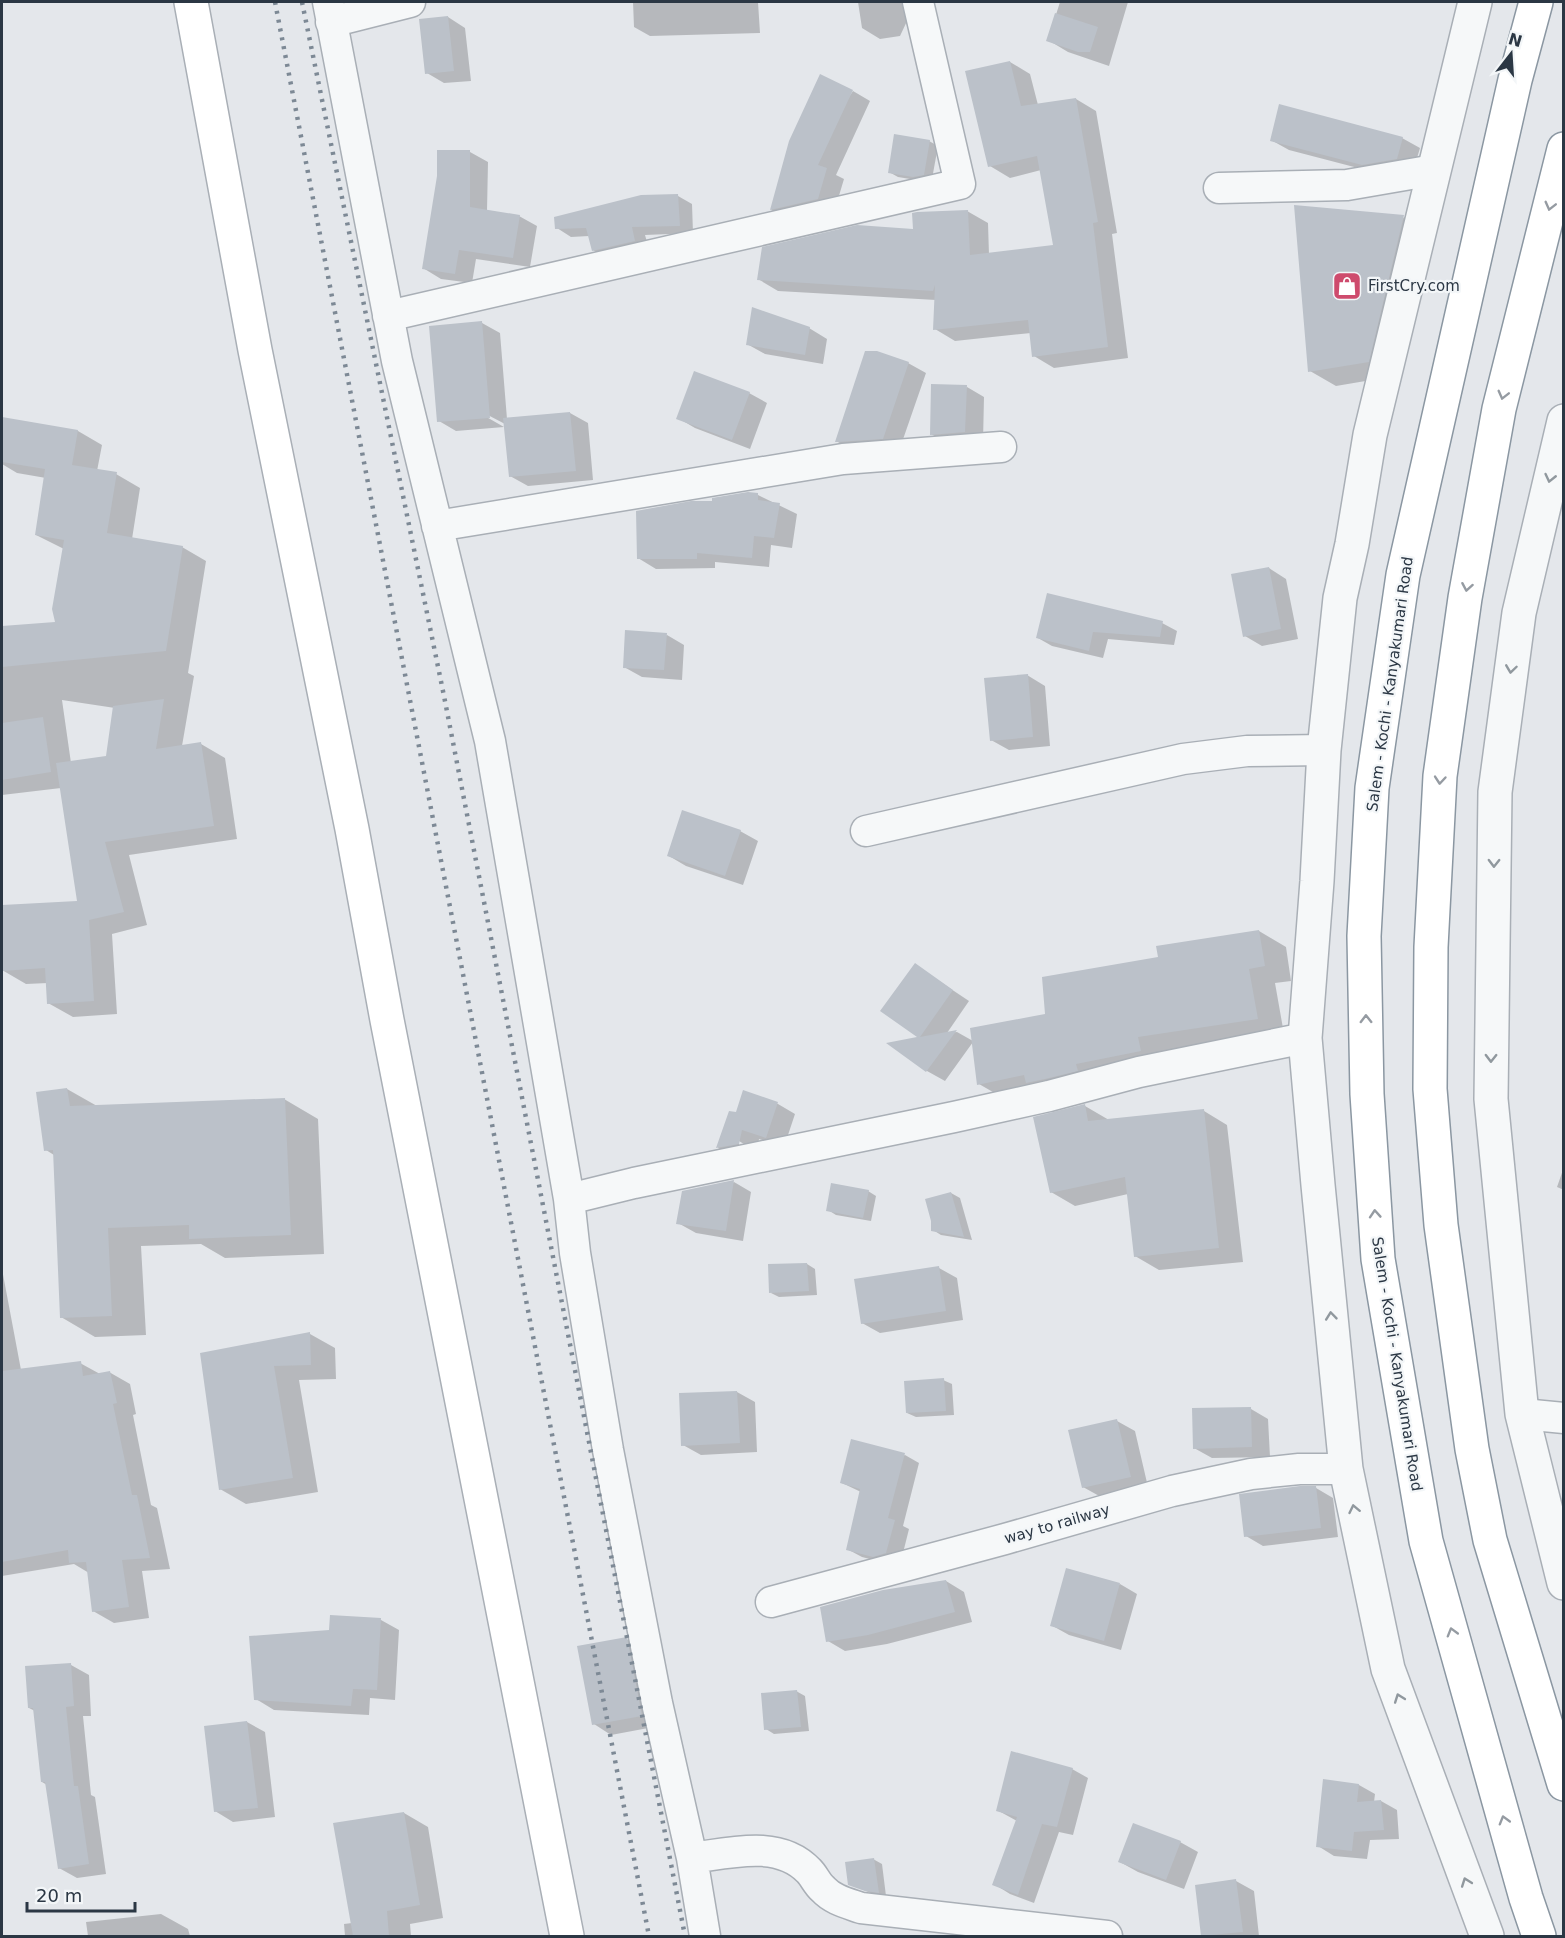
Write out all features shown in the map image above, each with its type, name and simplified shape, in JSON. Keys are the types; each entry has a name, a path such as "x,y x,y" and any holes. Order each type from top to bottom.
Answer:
{"main road":[{"path":"191,2 257,362 352,829 387,1020 567,1936"},
{"name":"Salem - Kochi - Kanyakumari Road","path":"1536,2 1515,80 1403,575 1372,788 1364,936 1367,1094 1378,1259 1426,1541 1523,1887 1539,1936"},
{"path":"1563,149 1500,409 1460,634 1440,776 1431,947 1430,1077 1441,1225 1472,1449 1490,1540 1563,1784"}],"street":[{"path":"410,2 329,12 397,361 490,741 569,1199 575,1253 608,1450 657,1703 692,1858 705,1936"},
{"path":"388,316 960,184 918,2"},
{"path":"1475,2 1370,435 1352,544 1340,598 1324,750 1305,1038 1346,1469 1388,1668 1486,1936"},
{"path":"1219,188 1347,185 1434,170"},
{"path":"1563,421 1519,613 1495,792 1491,1099 1522,1414 1563,1583"},
{"path":"437,526 843,459 1001,447"},
{"path":"866,831 1183,759 1247,751 1324,750"},
{"path":"569,1199 634,1183 1049,1096 1139,1072 1305,1038"},
{"path":"1522,1414 1563,1418"},
{"name":"way to railway","path":"771,1602 1172,1491 1251,1474 1299,1469 1346,1469"},
{"path":"692,1858 754,1850 768,1851 790,1858 808,1869 823,1890 840,1901 861,1908 1004,1930 1107,1936"}],"building":[{"path":"1055,13 1098,27 1090,52 1078,52 1046,41"},
{"path":"448,16 454,71 425,74 419,19"},
{"path":"1010,61 1021,106 1076,98 1098,222 1093,223 1108,347 1032,357 1028,320 933,330 935,285 933,291 757,280 762,247 857,225 913,229 912,213 917,212 968,210 970,255 1053,245 1037,156 988,167 965,71"},
{"path":"820,74 853,90 818,165 827,168 818,199 770,210 789,141"},
{"path":"1279,104 1403,137 1397,159 1362,165 1270,141"},
{"path":"894,134 930,140 924,175 913,177 888,173"},
{"path":"437,150 470,150 470,207 520,215 513,258 459,250 455,274 422,269 437,176"},
{"path":"678,194 680,226 632,227 635,241 592,251 586,228 555,229 554,217 641,195"},
{"path":"1294,205 1404,215 1369,362 1308,372"},
{"path":"752,307 810,327 805,355 746,345"},
{"path":"482,321 490,418 437,422 429,326"},
{"path":"865,351 877,351 909,362 883,439 835,442"},
{"path":"694,371 750,392 732,440 676,419"},
{"path":"931,384 967,385 965,432 930,435"},
{"path":"570,412 576,471 509,477 503,418"},
{"path":"2,417 78,430 72,465 117,472 107,533 183,546 166,651 2,667 2,626 55,622 52,609 64,540 35,535 45,469 2,462"},
{"path":"748,492 758,493 758,500 780,503 774,538 754,536 752,558 697,553 697,559 637,559 636,511 691,501 712,501 712,498"},
{"path":"1269,567 1281,629 1243,637 1231,574"},
{"path":"1047,593 1163,621 1160,637 1093,632 1089,651 1036,638"},
{"path":"625,630 667,633 664,670 623,668"},
{"path":"1028,674 1033,737 990,741 984,678"},
{"path":"164,699 156,749 201,742 214,826 105,842 124,912 89,920 94,1001 47,1004 45,968 2,971 2,905 77,901 56,763 106,756 113,706"},
{"path":"43,717 51,772 2,780 2,723"},
{"path":"682,810 741,830 725,876 667,856"},
{"path":"1259,930 1265,966 1249,969 1258,1019 1138,1037 1141,1051 1076,1064 1078,1071 1026,1083 1024,1075 977,1085 970,1028 1045,1014 1042,977 1158,957 1156,946"},
{"path":"915,963 953,990 920,1037 957,1030 926,1072 886,1043 917,1037 880,1011"},
{"path":"67,1088 70,1106 285,1098 291,1235 189,1239 189,1225 108,1228 112,1316 60,1318 53,1150 44,1151 36,1092"},
{"path":"743,1090 778,1102 766,1138 742,1130 739,1144 716,1148 729,1111 736,1112"},
{"path":"1085,1104 1088,1121 1204,1109 1219,1248 1134,1257 1125,1177 1050,1193 1033,1117"},
{"path":"734,1180 726,1231 676,1224 682,1191"},
{"path":"831,1183 869,1190 863,1218 826,1211"},
{"path":"951,1192 964,1237 931,1231 931,1221 925,1199"},
{"path":"807,1263 809,1291 769,1293 768,1264"},
{"path":"939,1266 946,1311 861,1324 854,1279"},
{"path":"310,1332 311,1365 274,1366 293,1478 219,1490 200,1353"},
{"path":"81,1361 83,1376 110,1371 117,1403 113,1404 132,1495 137,1495 150,1558 122,1560 129,1607 92,1612 86,1562 69,1563 68,1550 2,1562 2,1371"},
{"path":"944,1378 946,1411 906,1413 904,1381"},
{"path":"737,1391 740,1443 681,1446 679,1393"},
{"path":"1251,1407 1252,1447 1193,1449 1192,1408"},
{"path":"1117,1419 1131,1477 1082,1488 1068,1430"},
{"path":"851,1439 905,1453 888,1518 895,1520 886,1553 873,1557 846,1550 860,1489 840,1483"},
{"path":"1316,1486 1321,1528 1244,1537 1239,1494"},
{"path":"1066,1568 1120,1583 1104,1641 1050,1626"},
{"path":"946,1580 955,1612 868,1635 826,1642 820,1607 883,1590"},
{"path":"330,1615 381,1618 377,1690 353,1689 351,1706 254,1700 249,1636 329,1630"},
{"path":"627,1637 642,1716 592,1725 577,1646"},
{"path":"71,1663 74,1706 66,1707 74,1786 78,1786 89,1864 58,1869 45,1782 41,1782 33,1708 28,1708 25,1666"},
{"path":"797,1690 801,1727 764,1730 761,1693"},
{"path":"247,1721 258,1808 214,1812 204,1726"},
{"path":"1011,1751 1073,1768 1057,1827 1042,1824 1018,1895 992,1885 1017,1817 996,1811"},
{"path":"1323,1779 1359,1784 1357,1802 1381,1800 1384,1830 1354,1832 1352,1851 1316,1847"},
{"path":"404,1812 420,1905 387,1911 389,1936 353,1936 333,1823"},
{"path":"1133,1823 1181,1841 1166,1880 1118,1862"},
{"path":"874,1858 879,1893 848,1885 845,1862"},
{"path":"1236,1879 1243,1932 1201,1936 1195,1885"}],"railway":[{"path":"275,2 649,1936"},
{"path":"302,2 444,696 685,1936"}],"place":[{"name":"FirstCry.com","path":"1347,286"}]}
